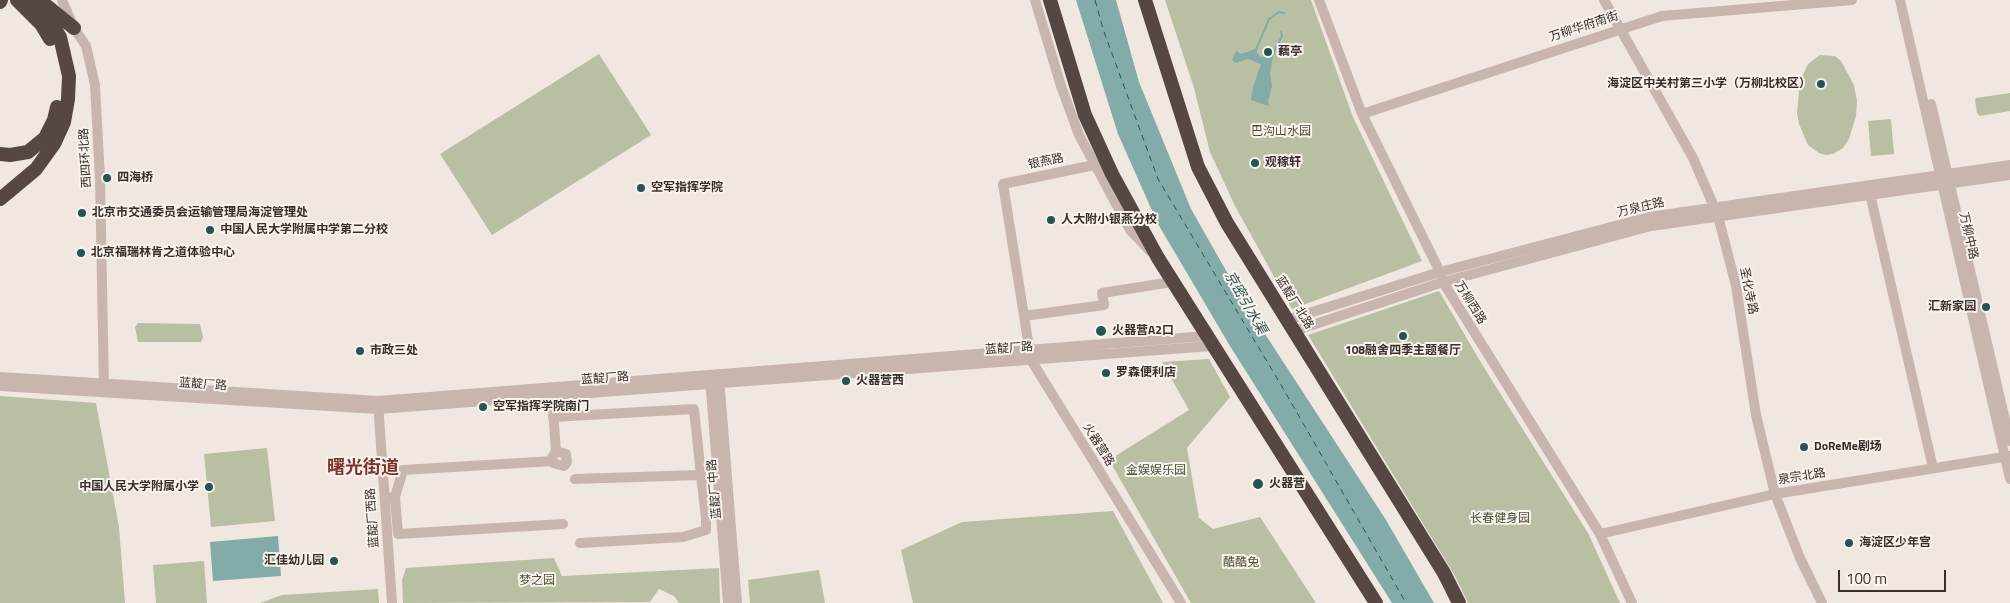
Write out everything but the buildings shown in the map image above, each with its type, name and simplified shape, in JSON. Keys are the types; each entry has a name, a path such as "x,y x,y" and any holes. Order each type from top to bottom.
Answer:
{"highway":[{"path":"0,154 10,155 28,152 45,138 54,120 59,100 58,60 52,41 41,24 17,0"},
{"path":"0,198 36,169 54,144 64,122 68,99 69,76 60,37 48,17 34,0"},
{"path":"38,0 74,28"},
{"path":"1050,0 1085,115 1112,174 1172,282 1376,603"},
{"name":"蓝靛厂北路","path":"1145,0 1198,167 1227,223 1444,573 1459,603"}],"street":[{"name":"西四环北路","path":"62,0 74,28 86,46 95,85 100,178 104,387"},
{"path":"1035,0 1061,86 1079,135 1130,230 1158,258"},
{"name":"万柳西路","path":"1319,0 1362,114 1441,277 1600,534 1632,603"},
{"name":"圣化寺路","path":"1604,0 1693,158 1716,211 1736,286 1756,415 1774,494 1800,558 1822,603"},
{"name":"万柳华府南街","path":"1362,114 1620,28 1662,16 1754,4 1852,0"},
{"name":"万柳中路","path":"1900,0 2010,441"},
{"name":"万柳中路","path":"1907,0 2008,456 2010,479"},
{"name":"银燕路","path":"1003,184 1094,165"},
{"name":"万泉庄路","path":"1716,211 1870,194 2010,166"},
{"name":"万泉庄路","path":"1290,326 1441,277 1716,211 1946,179 2010,175"},
{"name":"火器营路","path":"1003,184 1031,360 1181,603"},
{"path":"1870,194 1933,468"},
{"path":"1024,316 1104,305 1102,293 1172,282"},
{"name":"蓝靛厂路","path":"0,377 104,387 378,405 714,379 1029,349 1209,341"},
{"name":"蓝靛厂路","path":"714,379 1031,360 1209,341"},
{"name":"蓝靛厂中路","path":"714,379 726,517 737,603"},
{"name":"蓝靛厂路","path":"0,386 104,387"},
{"path":"549,392 553,417 554,456 403,470 395,497 398,534 563,524"},
{"name":"蓝靛厂西路","path":"378,405 392,603"},
{"path":"553,417 694,409 706,530 683,537 580,543"},
{"name":"泉宗北路","path":"1600,534 1774,494 2008,456"},
{"path":"575,480 701,475"},
{"path":"384,498 395,497"},
{"path":"706,518 726,517"},
{"name":"蓝靛厂中路","path":"726,517 728,603"}],"green space":[{"name":"巴沟山水园","path":"1165,0 1311,0 1353,117 1422,261 1292,309 1235,206 1210,152 1194,88"},
{"path":"599,54 651,135 492,235 440,154"},
{"path":"1820,55 1835,56 1841,61 1854,85 1857,101 1856,116 1849,139 1843,148 1833,154 1826,155 1819,153 1808,145 1799,124 1797,113 1800,81 1808,64"},
{"path":"2010,93 2010,111 1980,116 1977,113 1976,98"},
{"path":"1891,119 1894,154 1871,156 1868,121"},
{"name":"长春健身园","path":"1439,291 1483,366 1588,533 1620,603 1468,603 1455,576 1308,335"},
{"path":"138,323 200,324 203,337 201,342 138,342 135,327"},
{"path":"1209,359 1230,397 1187,448 1199,518 1213,529 1260,517 1316,603 1191,603 1109,460 1189,410 1162,362"},
{"path":"0,396 96,403 119,527 125,603 0,603"},
{"path":"267,448 275,521 211,527 204,454"},
{"path":"1113,511 1163,603 913,603 901,550 962,522"},
{"name":"梦之园","path":"554,558 562,576 719,568 720,603 679,603 674,596 659,589 650,602 403,603 402,580 406,568"},
{"path":"204,561 207,603 156,603 153,565"},
{"path":"819,570 825,603 750,603 748,580"},
{"path":"378,589 379,603 260,603 282,595"}],"water":[{"path":"1076,0 1116,0 1139,82 1191,209 1241,297 1386,520 1434,603 1392,603 1230,346 1158,224 1118,134"},
{"path":"1255,49 1260,57 1273,57 1270,73 1272,86 1268,101 1269,106 1251,100 1253,87 1261,64 1248,59 1235,63 1232,60 1236,51 1241,54"},
{"path":"278,536 281,576 213,581 210,542"}],"waterway":[{"path":"1256,50 1269,19 1279,12 1284,13"},
{"path":"1272,56 1282,36 1281,32"}],"ferry route":[{"path":"1095,0 1103,29 1158,179 1284,390 1406,603"}],"place":[{"name":"藕亭","path":"1268,52"},
{"name":"海淀区中关村第三小学（万柳北校区）","path":"1821,84"},
{"name":"观稼轩","path":"1255,163"},
{"name":"四海桥","path":"107,178"},
{"name":"空军指挥学院","path":"641,188"},
{"name":"北京市交通委员会运输管理局海淀管理处","path":"82,213"},
{"name":"人大附小银燕分校","path":"1051,220"},
{"name":"中国人民大学附属中学第二分校","path":"210,230"},
{"name":"北京福瑞林肯之道体验中心","path":"81,253"},
{"name":"汇新家园","path":"1986,307"},
{"name":"火器营A2口","path":"1101,331"},
{"name":"108融舍四季主题餐厅","path":"1403,336"},
{"name":"市政三处","path":"360,351"},
{"name":"罗森便利店","path":"1106,373"},
{"name":"火器营西","path":"846,381"},
{"name":"空军指挥学院南门","path":"483,407"},
{"name":"DoReMe剧场","path":"1804,447"},
{"name":"火器营","path":"1258,484"},
{"name":"中国人民大学附属小学","path":"209,487"},
{"name":"海淀区少年宫","path":"1849,543"},
{"name":"汇佳幼儿园","path":"334,561"}],"district":[{"name":"曙光街道","path":"363,469"}],"water label":[{"name":"京密引水渠","path":"1245,303"}],"park label":[{"name":"金娱娱乐园","path":"1156,471"},
{"name":"酷酷兔","path":"1241,563"}]}
